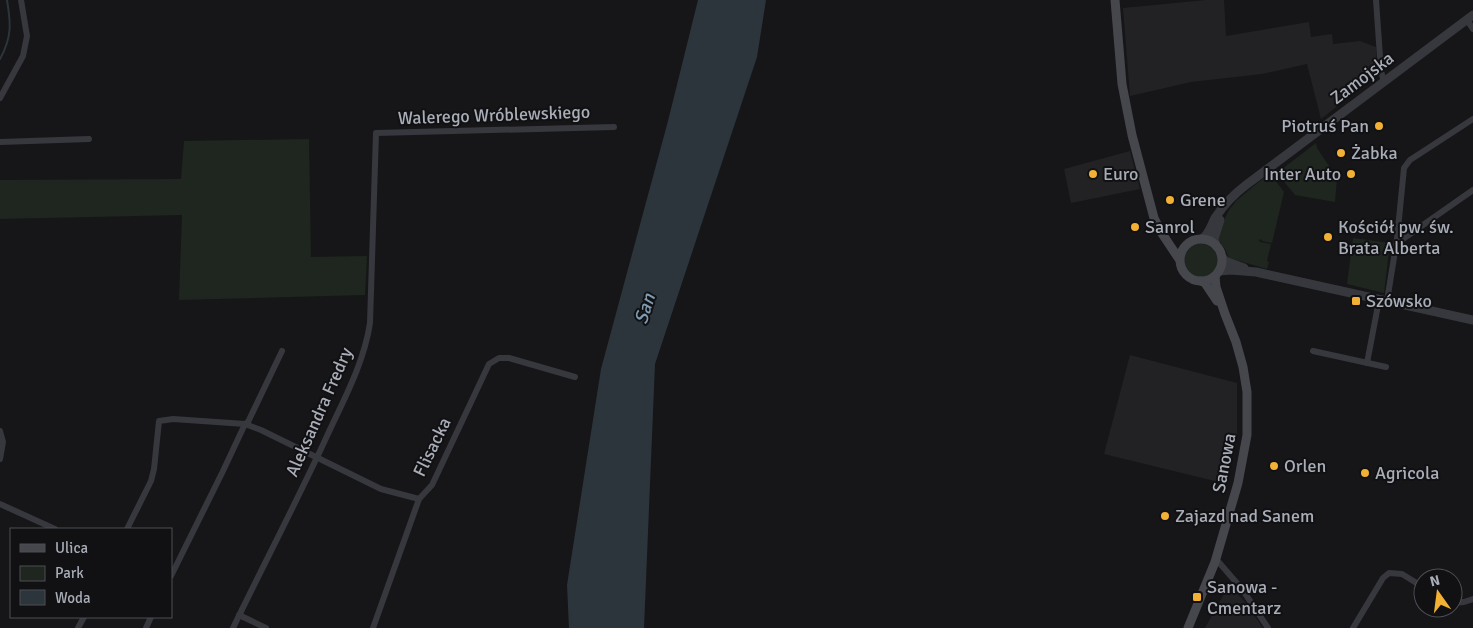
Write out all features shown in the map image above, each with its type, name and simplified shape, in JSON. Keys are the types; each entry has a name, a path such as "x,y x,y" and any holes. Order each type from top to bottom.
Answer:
{"main road":[{"path":"1115,0 1126,109 1153,214 1179,259 1183,272 1187,276 1193,280 1201,281 1209,280 1217,274"},
{"path":"1164,236 1176,243 1182,244 1202,239 1208,240 1216,246 1222,257 1216,286 1225,314"},
{"path":"1179,259 1188,243"},
{"path":"1201,281 1205,283 1225,314"},
{"name":"Sanowa","path":"1188,628 1216,559 1238,483 1247,434 1247,392 1240,356 1225,314"}],"street":[{"path":"0,98 23,56 27,36 21,0"},
{"path":"1376,0 1381,71 1384,82"},
{"path":"1470,18 1473,28"},
{"name":"Zamojska","path":"1202,239 1215,218 1246,185 1470,18"},
{"path":"1367,363 1397,239 1404,168 1410,160 1473,119"},
{"name":"Walerego Wróblewskiego","path":"376,133 614,127"},
{"name":"Aleksandra Fredry","path":"233,628 317,458 359,366 370,323 376,133"},
{"path":"0,142 89,139"},
{"path":"1397,239 1403,239 1473,190"},
{"name":"Zamojska","path":"1216,246 1215,233 1225,206"},
{"path":"1222,257 1225,261 1256,272 1473,320"},
{"path":"1217,274 1230,270 1256,272"},
{"path":"1313,350 1386,367"},
{"path":"172,574 282,351"},
{"name":"Flisacka","path":"373,628 419,499 432,485 489,364 499,358 509,358 575,378"},
{"path":"128,528 152,481 160,420 173,419 245,424 381,489 419,499"},
{"path":"0,431 2,442 0,458"},
{"path":"0,504 53,528"},
{"path":"1216,559 1242,590 1268,628"},
{"path":"1353,628 1383,578 1390,573 1402,574 1413,581"},
{"path":"239,615 266,628"}],"shaded area":[{"path":"1224,0 1226,36 1309,22 1311,37 1332,34 1333,44 1360,41 1376,47 1377,75 1321,119 1307,64 1262,74 1191,82 1130,96 1123,8"},
{"path":"1130,151 1140,189 1071,203 1064,169"},
{"path":"1130,355 1237,383 1237,434 1230,466 1223,483 1104,454"},
{"path":"1229,585 1245,602 1263,628 1205,628"}],"green space":[{"path":"309,139 311,257 367,256 365,295 179,300 182,215 0,219 0,180 181,179 184,141"},
{"path":"1316,143 1317,148 1337,178 1335,202 1295,195 1277,173"},
{"path":"1266,176 1272,176 1284,192 1272,243 1259,240 1260,242 1271,244 1267,269 1229,258 1218,237 1229,210 1237,200"},
{"path":"1353,238 1390,243 1384,293 1347,284"},
{"path":"1201,243 1213,248 1218,260 1213,272 1201,277 1189,272 1184,260 1189,248"}],"water":[{"name":"San","path":"698,0 766,0 757,57 655,364 644,628 569,628 567,585 601,369 668,121"}],"waterway":[{"path":"0,59 7,44 10,30 7,0"}],"place":[{"name":"Piotruś Pan","path":"1379,126"},
{"name":"Żabka","path":"1341,153"},
{"name":"Euro","path":"1093,174"},
{"name":"Inter Auto","path":"1351,174"},
{"name":"Grene","path":"1170,200"},
{"name":"Sanrol","path":"1135,227"},
{"name":"Kościół pw. św. Brata Alberta","path":"1328,237"},
{"name":"Szówsko","path":"1356,301"},
{"name":"Orlen","path":"1274,466"},
{"name":"Agricola","path":"1365,473"},
{"name":"Zajazd nad Sanem","path":"1165,516"},
{"name":"Sanowa - Cmentarz","path":"1197,597"}]}
